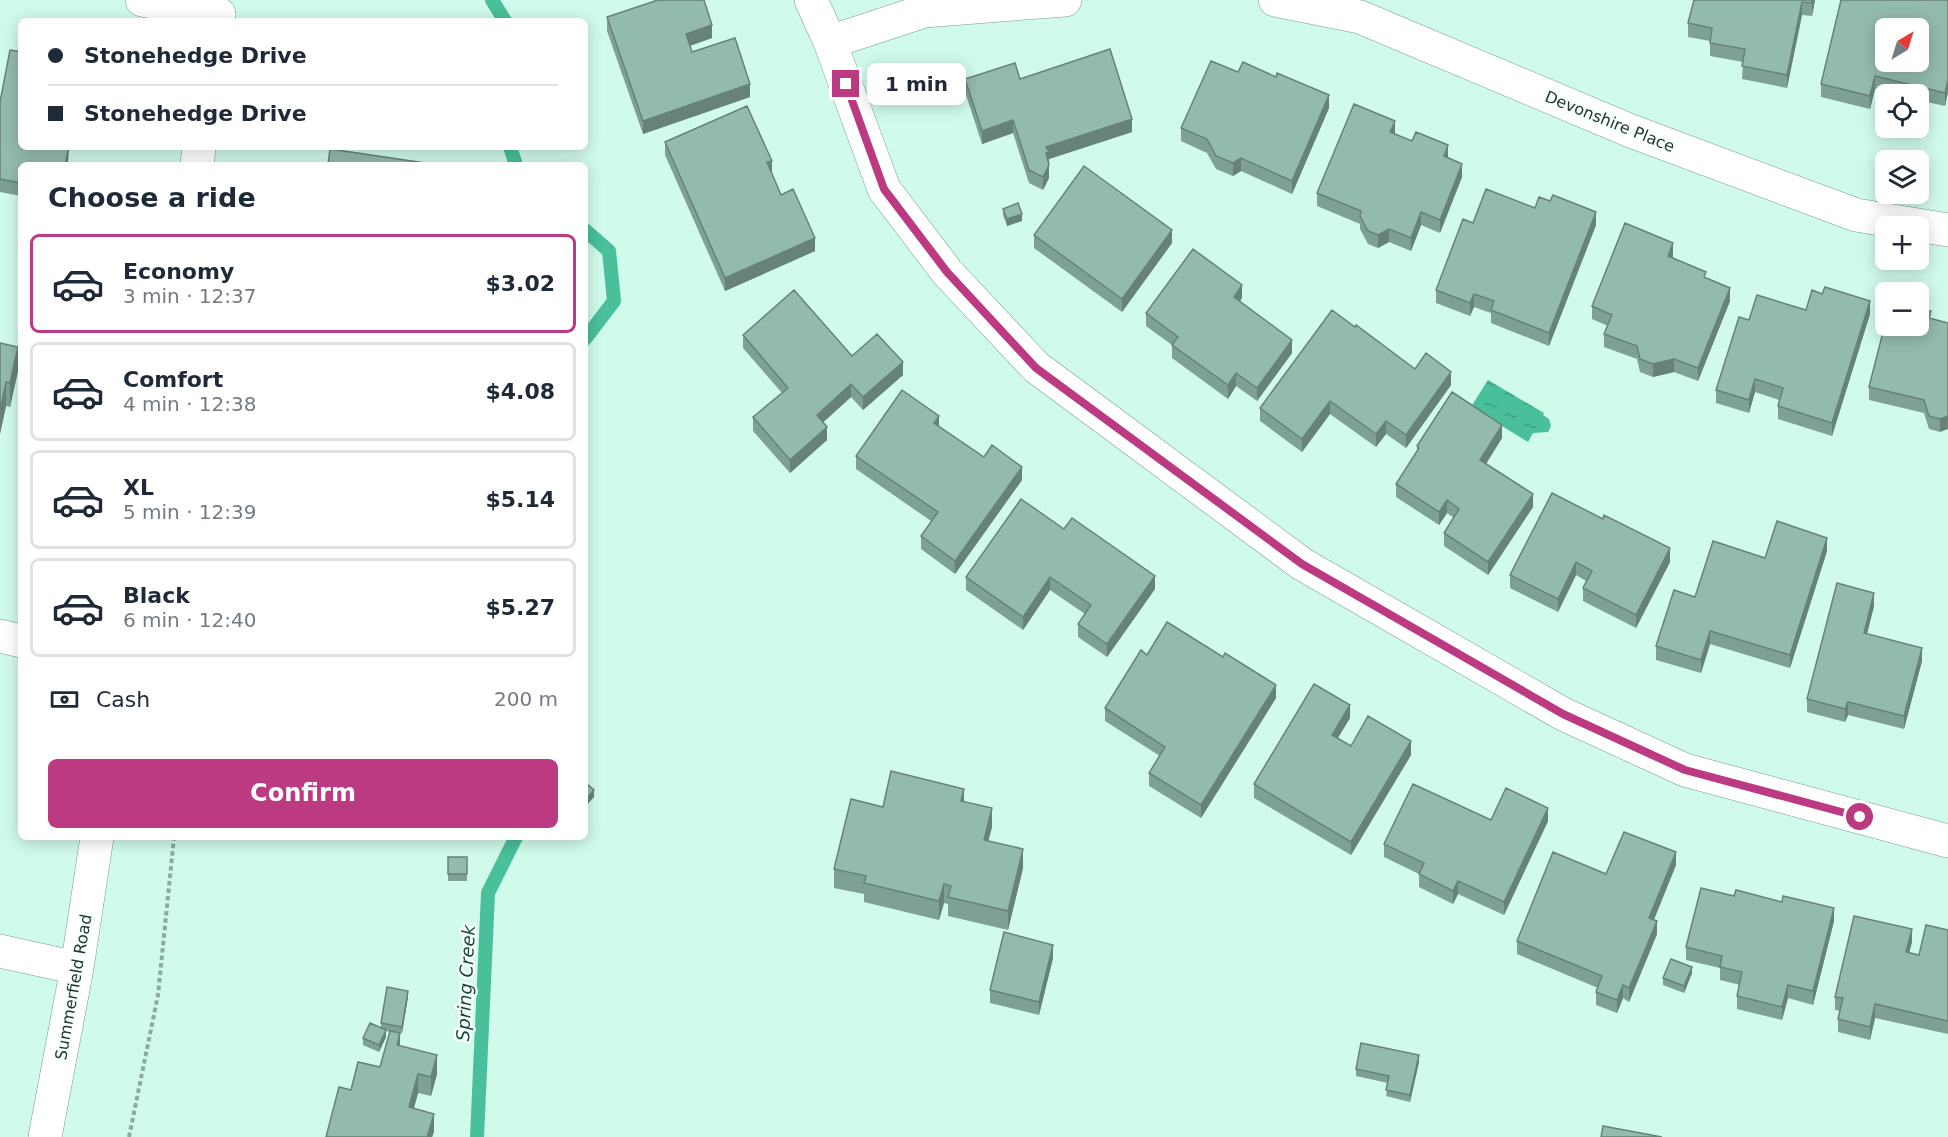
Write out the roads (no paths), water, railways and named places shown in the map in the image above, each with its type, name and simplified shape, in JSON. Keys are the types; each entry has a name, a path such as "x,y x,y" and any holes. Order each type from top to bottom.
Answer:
{"street":[{"path":"142,0 219,12"},
{"path":"811,0 830,42 884,189 947,272 1036,368 1302,564 1563,714 1685,770 1948,841"},
{"path":"830,42 924,11 1065,0"},
{"name":"Devonshire Place","path":"1275,0 1360,17 1630,131 1856,215 1948,231"},
{"path":"0,636 18,639"},
{"name":"Summerfield Road","path":"45,1137 77,968 97,840"},
{"path":"0,951 77,968"}],"water":[{"path":"1488,380 1544,413 1543,415 1549,419 1551,426 1548,432 1533,433 1528,442 1471,407"}],"waterway":[{"name":"Spring Creek","path":"492,0 503,18"},
{"name":"Spring Creek","path":"511,150 515,162"},
{"name":"Spring Creek","path":"588,233 609,251 614,301 588,335"},
{"name":"Spring Creek","path":"477,1137 488,893 514,840"}]}
